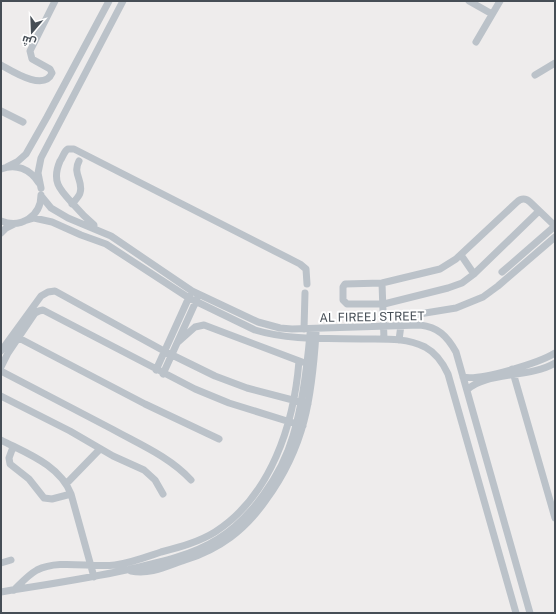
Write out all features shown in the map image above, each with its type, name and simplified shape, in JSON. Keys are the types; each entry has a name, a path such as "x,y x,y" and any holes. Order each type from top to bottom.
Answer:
{"street":[{"path":"1,65 33,81 43,80 50,76 52,73 50,69 34,60 30,56 30,51 55,1"},
{"path":"4,168 17,162 26,154 47,118 109,1"},
{"path":"24,222 36,212 42,197 38,173 40,158 123,1"},
{"path":"469,1 492,14"},
{"path":"476,42 500,1"},
{"path":"535,75 555,63"},
{"path":"1,110 23,122"},
{"path":"85,236 94,225 60,190 56,176 58,166 64,152 70,148 300,264 306,269 307,284"},
{"path":"72,204 81,190 76,171 79,160"},
{"path":"4,168 18,167 28,171 36,178 41,188"},
{"name":"AL FIREEJ STREET","path":"42,197 51,208 68,218 111,236 192,291 247,318 269,326 310,329 420,325 429,326 446,335 456,352 530,613"},
{"path":"502,272 555,226 540,211 528,200 519,200 451,263 440,269 382,283 345,284 343,287 343,299 344,303 347,304 384,304 462,283 474,274 540,211"},
{"name":"AL FIREEJ STREET","path":"14,224 34,218 46,220 106,244 196,302 244,326 266,334 312,338 399,340 417,344 426,348 439,359 448,374 516,613"},
{"path":"1,221 14,224"},
{"path":"1,233 6,228 14,224"},
{"path":"106,244 111,236"},
{"path":"399,340 402,325 406,318 456,308 483,297 555,238"},
{"path":"460,255 474,274"},
{"path":"382,283 384,304 384,339"},
{"path":"1,367 16,336 41,296 48,292 55,291 164,351 204,371 231,382 305,404"},
{"path":"156,370 192,291"},
{"path":"1,592 94,577 127,570 143,572 153,570 211,550 242,529 267,494 300,425 305,404 312,338 305,293"},
{"path":"163,374 200,295"},
{"path":"1,351 35,313 39,310 43,310 163,374 195,389 229,403 300,425"},
{"path":"177,343 186,337 195,327 204,325 310,366"},
{"path":"16,336 145,404 219,439"},
{"path":"466,390 482,381 512,372 555,353"},
{"path":"13,590 31,574 42,568 59,565 113,565 136,560 198,540 222,526 245,505 264,479 279,450 289,422 294,401 299,361"},
{"path":"463,377 476,378 512,372 536,371 555,363"},
{"path":"1,371 148,449 173,464 184,472 191,480"},
{"path":"512,372 555,518"},
{"path":"1,396 70,431 100,449 144,470 155,480 163,494"},
{"path":"1,440 50,467 60,475 71,494 94,577"},
{"path":"13,447 9,462 29,479 42,496 46,499 52,499 71,494"},
{"path":"66,484 100,449"},
{"path":"1,563 11,560"}]}
